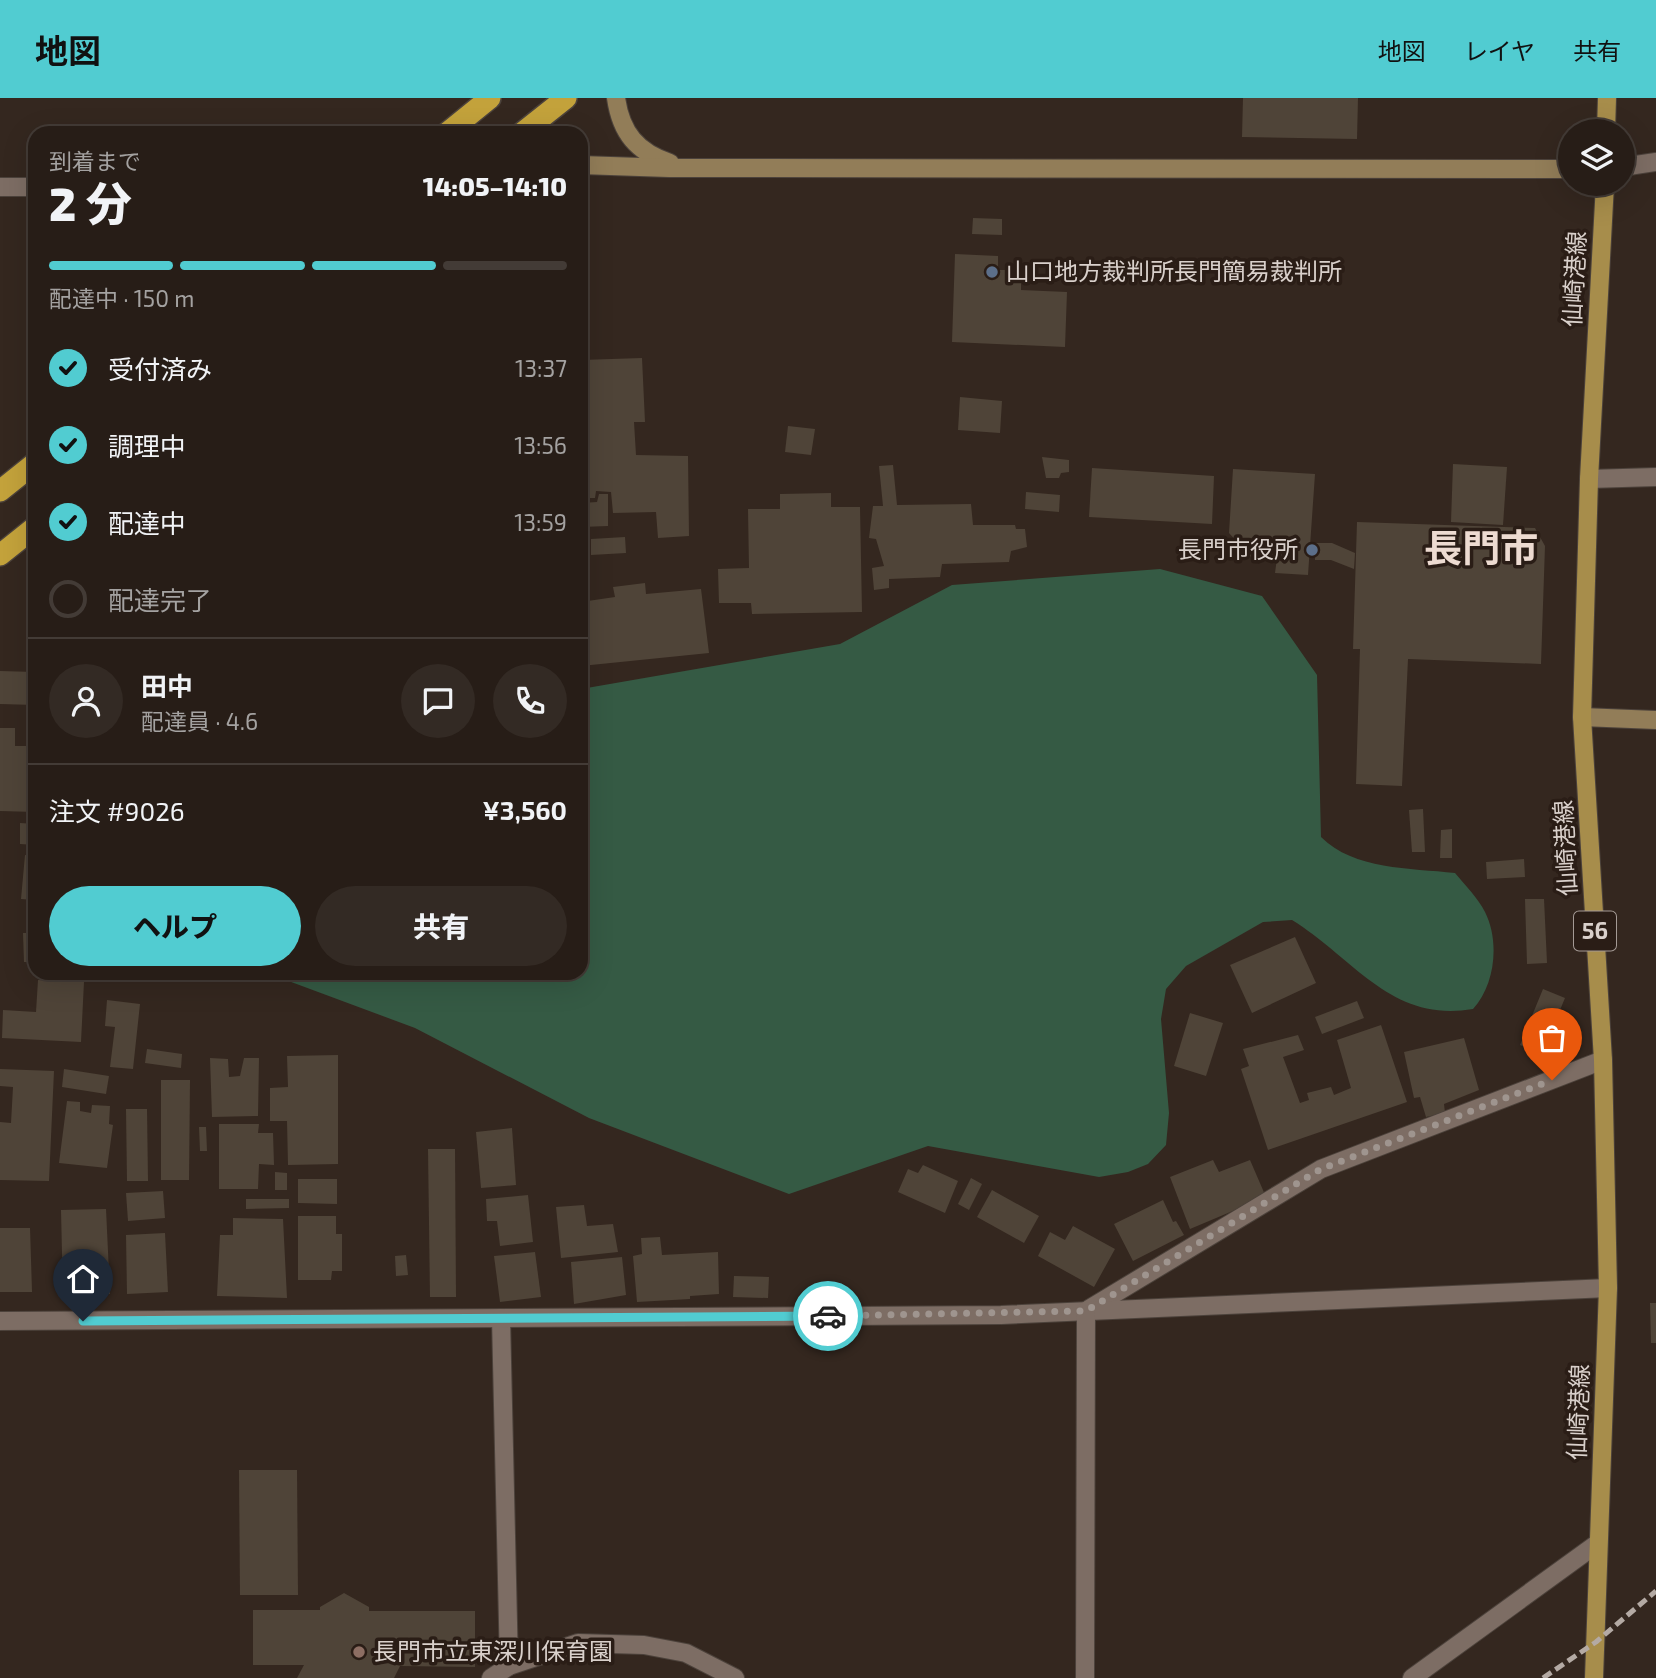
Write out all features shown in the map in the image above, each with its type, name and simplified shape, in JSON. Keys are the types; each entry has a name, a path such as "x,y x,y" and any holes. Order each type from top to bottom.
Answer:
{"highway":[{"path":"456,126 490,98"},
{"path":"531,126 566,98"},
{"path":"0,491 28,469"},
{"path":"0,555 28,533"}],"main road":[{"path":"1606,119 1607,98"},
{"name":"仙崎港線","path":"1594,1678 1608,1288 1603,1060 1582,717 1589,480 1604,196"}],"street":[{"path":"616,98 621,122 632,141 648,155 691,168"},
{"path":"1635,165 1656,162"},
{"path":"588,165 691,168 1558,169"},
{"path":"0,187 28,187"},
{"path":"1589,480 1656,477"},
{"path":"1582,717 1656,720"},
{"path":"1086,1311 1321,1169 1603,1060"},
{"path":"0,1321 988,1315 1608,1288"},
{"path":"1085,1678 1086,1311"},
{"path":"500,1318 509,1666"},
{"path":"1412,1678 1598,1543"},
{"path":"491,1678 509,1666 578,1643 644,1645 686,1653 735,1678"}],"green space":[{"path":"1160,569 1262,596 1317,675 1321,837 1334,848 1366,862 1455,873 1482,907 1493,936 1490,976 1473,1009 1444,1011 1419,1006 1396,997 1292,920 1263,922 1186,966 1166,989 1161,1019 1169,1113 1166,1145 1148,1164 1128,1172 1099,1177 928,1146 789,1194 589,1118 415,1028 286,980 588,980 588,688 840,644 952,585"}],"building":[{"path":"1243,98 1358,98 1357,139 1242,137"},
{"path":"973,218 1002,219 1002,235 972,234"},
{"path":"955,254 998,256 998,270 1021,270 1021,290 1067,292 1065,347 952,342"},
{"path":"642,358 645,422 634,422 636,455 688,456 689,536 658,538 656,512 613,513 611,492 596,491 595,498 588,498 588,360"},
{"path":"960,397 1002,401 1000,433 958,430"},
{"path":"788,426 815,429 811,455 785,452"},
{"path":"1042,457 1069,460 1069,472 1061,473 1059,478 1046,478"},
{"path":"1453,464 1507,467 1503,525 1451,522"},
{"path":"893,465 897,505 971,504 973,525 1015,525 1016,529 1025,529 1027,547 1011,551 1009,562 942,564 940,577 889,579 889,588 874,590 872,568 884,566 876,539 869,538 873,506 883,506 879,466"},
{"path":"1092,468 1214,476 1212,524 1089,517"},
{"path":"1233,469 1315,474 1308,575 1275,573 1277,558 1251,557 1229,533"},
{"path":"1026,492 1060,495 1059,512 1025,509"},
{"path":"831,493 831,507 860,507 862,612 752,614 751,603 719,603 718,569 749,568 748,509 780,509 780,494"},
{"path":"599,494 608,494 608,526 588,527 588,503 597,502"},
{"path":"1357,522 1535,528 1545,546 1541,664 1408,659 1402,786 1356,784 1360,649 1353,649"},
{"path":"625,537 626,553 591,555 591,539"},
{"path":"1315,543 1332,543 1355,553 1354,569 1331,560 1315,560"},
{"path":"645,583 646,594 701,589 709,653 588,665 588,601 615,597 613,587"},
{"path":"0,671 28,672 28,705 0,704"},
{"path":"0,728 15,728 15,746 28,746 28,812 0,811"},
{"path":"1423,809 1425,852 1412,852 1409,810"},
{"path":"20,823 28,824 28,845 20,844"},
{"path":"1452,829 1452,858 1440,858 1441,830"},
{"path":"25,855 28,855 28,900 21,899"},
{"path":"1524,859 1525,877 1487,879 1486,862"},
{"path":"1525,899 1544,899 1547,963 1527,964"},
{"path":"23,933 28,933 28,962 24,962"},
{"path":"1295,937 1316,983 1252,1013 1230,965"},
{"path":"38,980 84,982 81,1042 2,1038 3,1010 36,1012"},
{"path":"1543,989 1565,998 1550,1034 1543,1032 1534,1051 1520,1045"},
{"path":"107,1000 140,1004 133,1069 110,1067 115,1027 105,1026"},
{"path":"1357,1001 1364,1018 1322,1034 1315,1017"},
{"path":"1190,1013 1223,1023 1206,1076 1174,1066"},
{"path":"1381,1025 1407,1102 1268,1150 1241,1069 1249,1066 1243,1049 1298,1035 1304,1050 1283,1057 1300,1103 1309,1100 1307,1093 1331,1087 1334,1095 1351,1088 1337,1040"},
{"path":"1464,1038 1479,1090 1444,1104 1445,1113 1426,1117 1420,1097 1414,1098 1404,1052"},
{"path":"147,1049 182,1054 181,1068 145,1063"},
{"path":"338,1055 338,1164 288,1165 287,1121 270,1121 270,1088 288,1087 287,1056"},
{"path":"210,1058 228,1059 229,1077 240,1076 244,1058 259,1058 258,1116 212,1117"},
{"path":"0,1069 54,1071 49,1181 0,1180 0,1122 11,1123 13,1087 0,1086"},
{"path":"64,1069 109,1076 106,1094 62,1087"},
{"path":"161,1080 190,1080 189,1180 161,1180"},
{"path":"67,1101 80,1102 80,1111 91,1113 92,1105 110,1106 109,1124 113,1125 107,1168 59,1163"},
{"path":"126,1109 147,1109 148,1181 127,1181"},
{"path":"219,1124 259,1124 258,1133 273,1133 274,1165 259,1164 258,1189 219,1189"},
{"path":"199,1127 206,1127 207,1151 200,1151"},
{"path":"512,1128 516,1185 481,1188 476,1132"},
{"path":"428,1149 455,1149 456,1297 430,1297"},
{"path":"1213,1160 1219,1172 1250,1160 1266,1197 1190,1229 1170,1177"},
{"path":"923,1165 958,1181 945,1213 898,1192 908,1169 918,1173"},
{"path":"275,1172 287,1173 287,1190 275,1190"},
{"path":"971,1178 982,1184 969,1210 958,1204"},
{"path":"298,1179 337,1179 337,1204 298,1203"},
{"path":"992,1190 1039,1216 1024,1243 977,1217"},
{"path":"163,1191 165,1218 128,1221 126,1193"},
{"path":"528,1195 533,1242 500,1246 497,1221 487,1221 486,1199"},
{"path":"246,1199 289,1199 289,1208 246,1209"},
{"path":"1163,1200 1173,1222 1176,1221 1184,1235 1133,1261 1114,1224"},
{"path":"584,1205 587,1226 613,1224 618,1252 561,1258 556,1207"},
{"path":"106,1209 110,1294 63,1296 61,1210"},
{"path":"298,1216 336,1216 336,1234 342,1234 342,1271 332,1271 331,1280 298,1280"},
{"path":"233,1218 283,1219 287,1298 217,1296 220,1235 233,1235"},
{"path":"1073,1226 1115,1249 1094,1287 1038,1256 1050,1232 1065,1240"},
{"path":"0,1228 30,1228 32,1292 0,1292"},
{"path":"165,1233 168,1292 127,1294 126,1235"},
{"path":"660,1237 662,1255 718,1252 719,1294 690,1296 690,1299 637,1302 633,1256 642,1254 641,1238"},
{"path":"535,1252 541,1297 500,1302 494,1256"},
{"path":"406,1255 408,1275 396,1276 395,1256"},
{"path":"622,1257 626,1295 574,1304 571,1262"},
{"path":"734,1276 769,1277 768,1298 733,1297"},
{"path":"1650,1303 1656,1303 1656,1343 1651,1343"},
{"path":"239,1470 297,1470 298,1595 240,1595"},
{"path":"344,1593 369,1607 369,1611 475,1611 475,1667 400,1666 394,1678 297,1678 304,1665 253,1665 253,1610 320,1610 320,1607"}],"railway":[{"path":"1543,1678 1596,1642 1656,1591"}],"way so far":[{"path":"828,1316 1002,1315 1086,1311 1321,1169 1552,1080"}],"place":[{"name":"山口地方裁判所長門簡易裁判所","path":"992,272"},
{"name":"長門市役所","path":"1312,550"},
{"name":"長門市立東深川保育園","path":"359,1652"}],"district":[{"name":"長門市","path":"1481,549"}],"route":[{"path":"83,1321 828,1316"}]}
